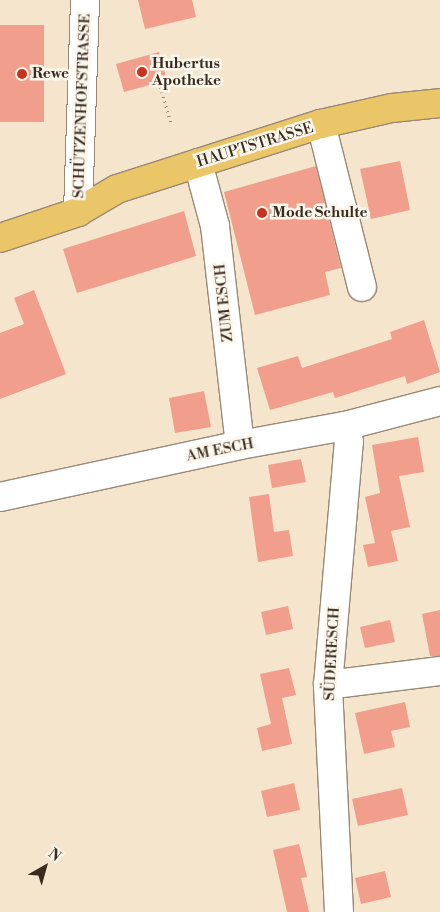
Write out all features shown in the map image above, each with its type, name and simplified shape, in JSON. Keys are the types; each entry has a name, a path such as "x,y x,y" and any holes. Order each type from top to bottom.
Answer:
{"main road":[{"name":"HAUPTSTRASSE","path":"0,238 78,212 122,206 201,172 324,133 392,108 440,103"},
{"name":"HAUPTSTRASSE","path":"324,133 440,121"}],"street":[{"name":"SCHÜTZENHOFSTRASSE","path":"78,212 85,0"},
{"path":"324,133 362,287"},
{"name":"ZUM ESCH","path":"201,172 215,226 240,445"},
{"name":"AM ESCH","path":"0,497 240,445 345,426 440,401"},
{"name":"SÜDERESCH","path":"339,912 328,685 349,442 345,426"},
{"path":"328,685 440,671"}],"path":[{"path":"159,82 171,123"}],"building":[{"path":"138,0 192,0 196,17 145,29"},
{"name":"Rewe","path":"0,25 44,25 44,122 0,122"},
{"name":"Hubertus Apotheke","path":"159,52 167,80 124,92 116,64"},
{"path":"400,161 410,210 371,219 360,169"},
{"path":"316,166 341,268 325,272 330,295 255,315 224,192"},
{"path":"184,211 196,256 77,293 63,249"},
{"path":"34,290 66,374 0,399 0,333 24,324 14,298"},
{"path":"424,320 440,372 407,384 405,376 335,398 333,392 270,410 257,368 298,356 302,368 392,339 390,332"},
{"path":"204,391 211,427 175,433 169,398"},
{"path":"418,437 424,472 399,476 410,527 391,531 398,561 368,567 363,545 375,543 365,497 380,493 372,445"},
{"path":"301,459 306,482 272,488 268,465"},
{"path":"269,494 274,532 289,530 293,556 258,562 249,497"},
{"path":"288,606 293,629 266,635 261,612"},
{"path":"440,610 440,656 430,656 422,614"},
{"path":"390,620 395,642 365,648 360,627"},
{"path":"289,668 296,695 282,698 292,744 262,751 257,728 271,724 260,674"},
{"path":"405,702 410,727 391,731 395,747 364,754 355,713"},
{"path":"294,783 300,810 267,817 261,791"},
{"path":"402,788 408,815 358,826 352,799"},
{"path":"299,844 307,877 301,878 309,912 287,912 273,850"},
{"path":"385,871 391,897 361,904 355,878"}],"place":[{"name":"Hubertus Apotheke","path":"142,72"},
{"name":"Rewe","path":"22,74"},
{"name":"Mode Schulte","path":"262,213"}]}
